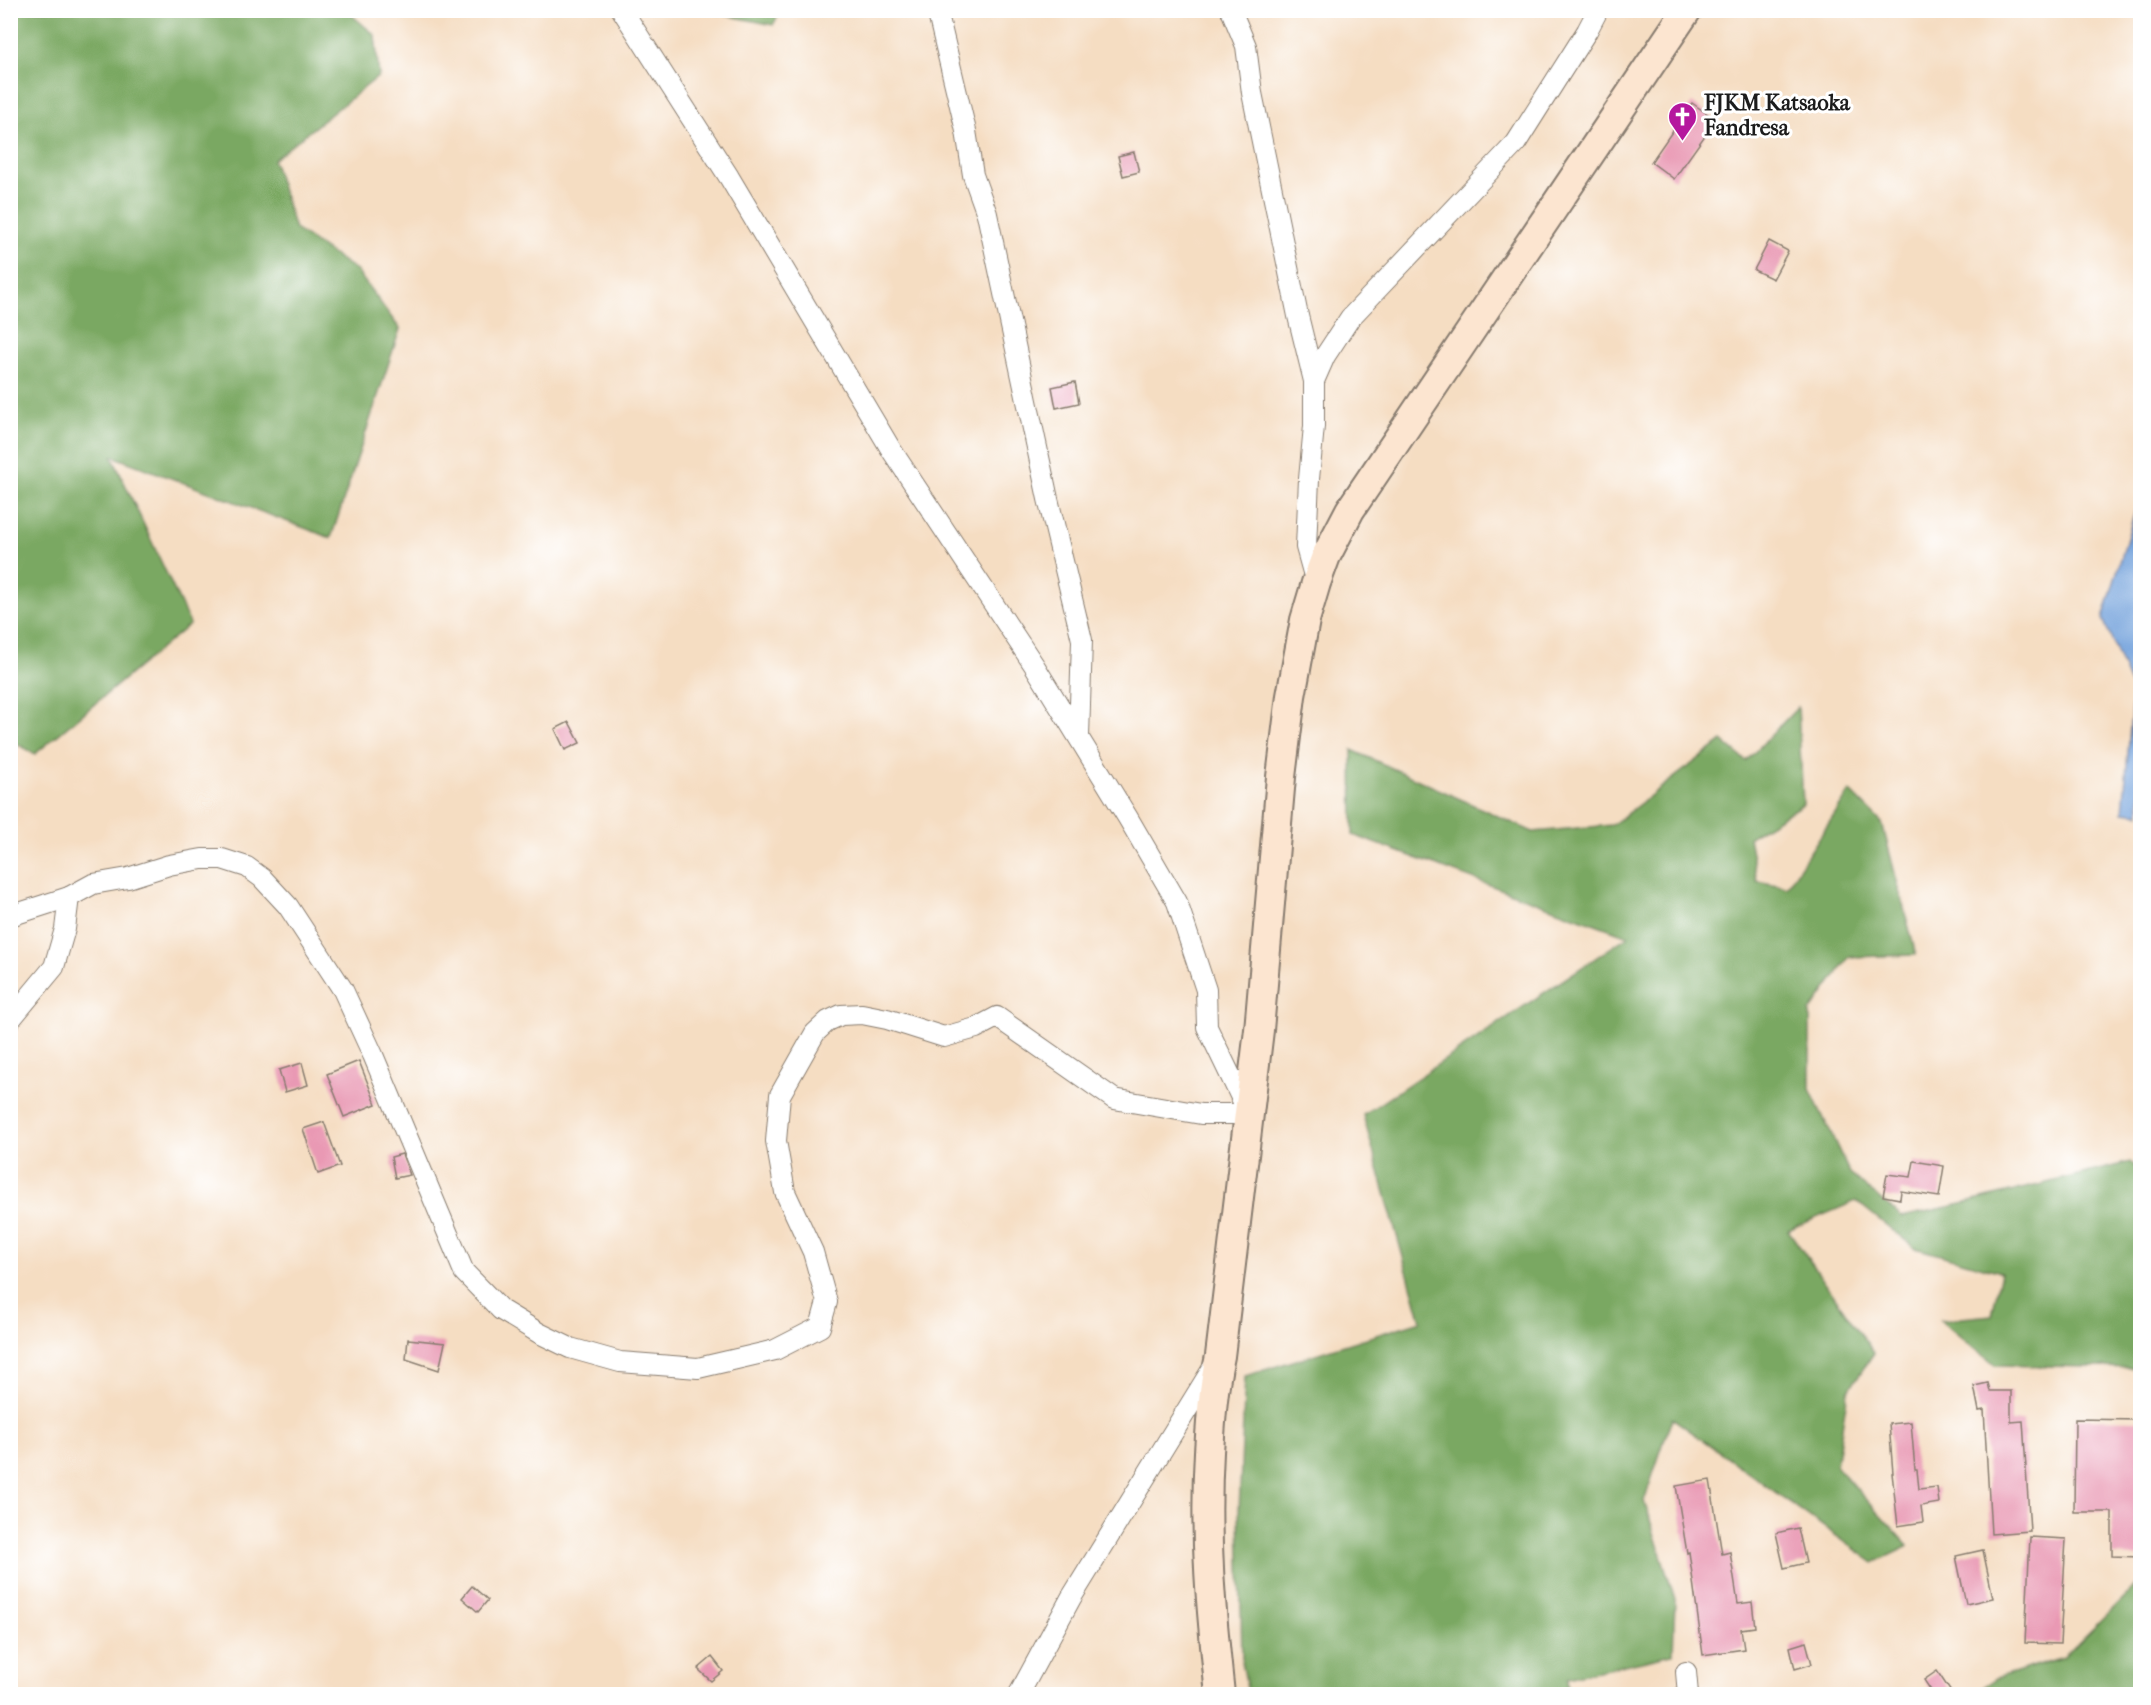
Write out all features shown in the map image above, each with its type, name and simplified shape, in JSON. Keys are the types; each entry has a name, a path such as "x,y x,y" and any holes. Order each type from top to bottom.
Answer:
{"main road":[{"path":"1220,1695 1207,1555 1207,1494 1213,1390 1220,1356 1249,1114 1281,777 1305,620 1326,556 1350,510 1687,10"}],"street":[{"path":"10,916 69,897 93,884 128,878 170,865 202,859 222,859 247,867 262,878 288,906 343,990 373,1055 464,1272 501,1310 539,1333 570,1348 620,1362 698,1368 775,1350 820,1327 827,1302 813,1252 785,1192 776,1141 780,1095 815,1033 828,1021 841,1015 862,1014 887,1019 944,1037 976,1028 997,1017 1114,1099 1201,1114 1249,1114 1207,1027 1206,990 1177,902 1034,664 892,451 729,177 622,10"},
{"path":"937,10 966,132 973,175 987,214 1048,499 1082,639 1079,737"},
{"path":"1232,10 1245,46 1252,93 1314,381 1314,426 1306,547 1316,583"},
{"path":"1314,381 1325,356 1350,318 1516,143 1598,10"},
{"path":"10,1020 54,967 64,929 69,897"},
{"path":"1018,1695 1071,1598 1220,1356"},
{"path":"1686,1672 1688,1695"}],"green space":[{"path":"11,10 347,11 375,35 379,76 273,160 295,229 356,270 400,329 331,538 112,456 190,624 35,754 10,740"},
{"path":"705,11 781,11 773,25"},
{"path":"1798,707 1803,804 1749,837 1757,881 1787,887 1850,791 1882,823 1916,955 1849,957 1810,1012 1810,1089 1850,1174 1902,1217 2130,1162 2140,1170 2140,1368 1995,1365 1940,1320 1992,1315 2001,1272 1915,1248 1856,1201 1788,1230 1874,1353 1848,1391 1836,1466 1909,1546 1874,1563 1672,1418 1644,1501 1675,1599 1673,1654 1567,1678 1568,1694 1248,1694 1242,1661 1239,1511 1245,1376 1421,1321 1363,1115 1628,936 1353,835 1352,750 1533,832 1612,825 1722,741 1746,761"},
{"path":"2140,1582 2140,1694 1972,1694 1996,1678 2064,1657"}],"water":[{"path":"2140,495 2140,814 2123,812 2133,691 2103,619"}],"building":[{"name":"FJKM Katsaoka Fandresa","path":"1692,103 1716,120 1674,179 1651,162"},
{"path":"1134,152 1139,172 1123,176 1118,156"},
{"path":"1769,241 1788,251 1773,279 1754,270"},
{"path":"1075,382 1079,403 1056,408 1052,387"},
{"path":"569,722 580,743 565,750 555,729"},
{"path":"359,1061 376,1104 344,1117 327,1074"},
{"path":"302,1063 308,1085 285,1092 279,1070"},
{"path":"324,1122 340,1166 318,1174 303,1129"},
{"path":"402,1154 410,1175 395,1178 391,1157"},
{"path":"1914,1161 1944,1166 1939,1197 1901,1191 1900,1199 1883,1196 1887,1174 1911,1177"},
{"path":"408,1339 445,1343 439,1370 406,1359"},
{"path":"1988,1383 1990,1391 2011,1391 2011,1422 2023,1421 2030,1531 1991,1534 1984,1410 1979,1411 1974,1386"},
{"path":"2075,1419 2140,1420 2140,1557 2112,1556 2112,1512 2074,1512"},
{"path":"1911,1422 1919,1489 1937,1487 1939,1503 1921,1506 1923,1522 1898,1526 1889,1424"},
{"path":"1710,1480 1722,1554 1730,1552 1738,1604 1752,1602 1755,1627 1741,1629 1744,1649 1703,1655 1689,1552 1687,1553 1676,1486"},
{"path":"1798,1528 1806,1563 1784,1568 1776,1533"},
{"path":"2030,1537 2066,1539 2060,1644 2025,1643"},
{"path":"1983,1550 1993,1598 1966,1604 1956,1556"},
{"path":"472,1586 488,1600 478,1612 462,1598"},
{"path":"1806,1642 1812,1664 1795,1669 1790,1647"},
{"path":"712,1657 723,1671 711,1681 698,1669"},
{"path":"1937,1671 1953,1695 1934,1695 1924,1680"}],"place":[{"name":"FJKM Katsaoka Fandresa","path":"1683,142"}]}
